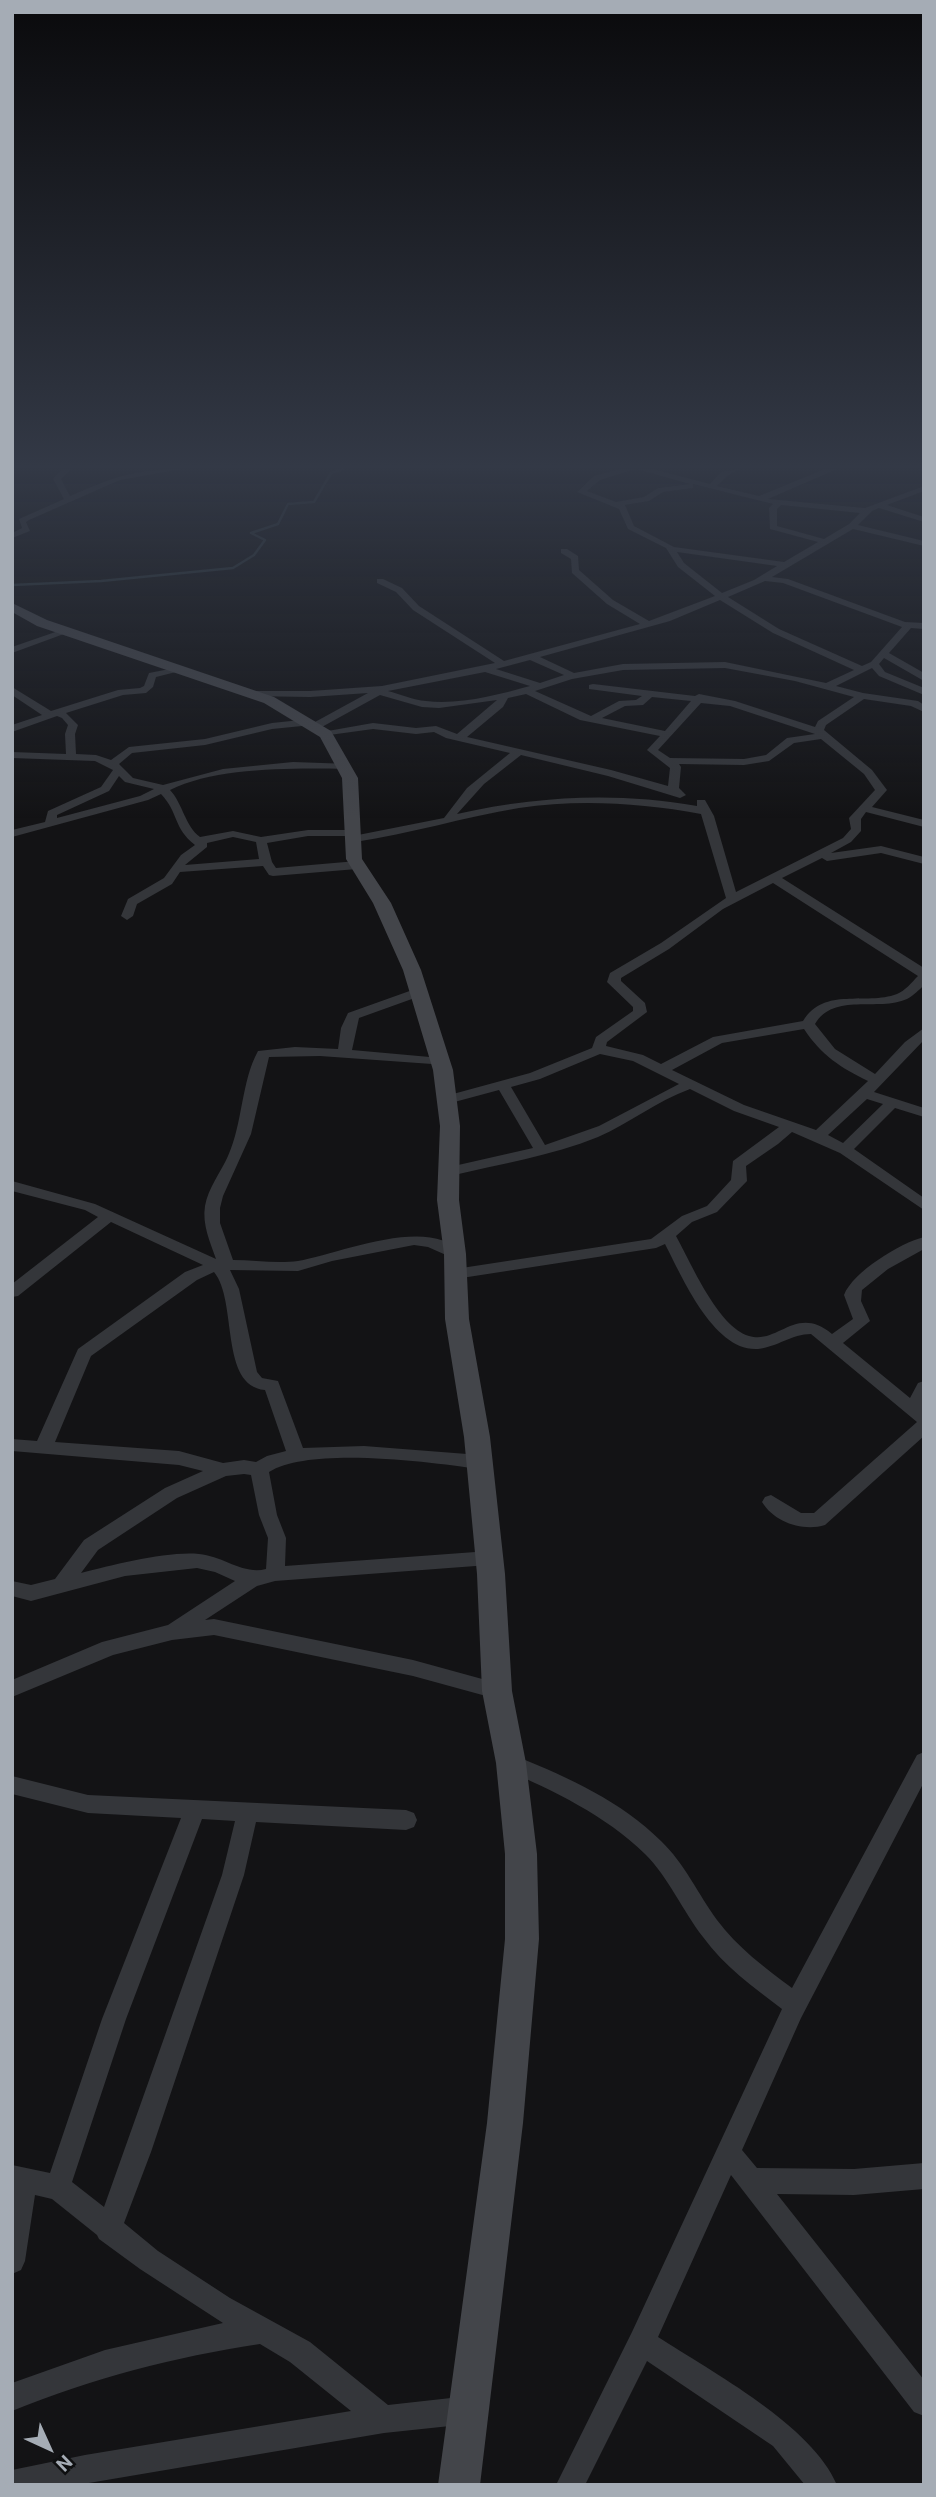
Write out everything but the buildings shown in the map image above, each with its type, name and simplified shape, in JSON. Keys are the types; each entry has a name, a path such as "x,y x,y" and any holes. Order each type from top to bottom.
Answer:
{"street":[{"path":"390,586 399,590 421,611 502,664"},
{"path":"590,586 647,624"},
{"path":"705,586 719,597 776,631 924,692"},
{"path":"249,693 310,694 380,690 485,669 647,624 746,586"},
{"path":"797,586 908,626 924,626"},
{"path":"12,607 67,631 249,693 317,727 346,766 352,787 357,864 372,883 391,921 441,1062 447,1100 450,1171 448,1200 455,1264 457,1319 480,1462 497,1691 511,1763 521,1854 522,1939 505,2123 459,2485"},
{"path":"826,687 868,667 908,626"},
{"path":"12,650 67,631"},
{"path":"882,654 924,677"},
{"path":"530,656 626,702 638,703 651,693"},
{"path":"317,727 380,690 432,705 504,696 572,676 634,666 725,665 752,668 862,696 914,704 924,709"},
{"path":"12,729 116,694 142,691 148,687 152,675 177,669"},
{"path":"485,669 531,687 592,720 666,734"},
{"path":"593,687 699,697 758,710 820,733 853,758 877,782 881,790 879,796 855,817 854,835 732,899 665,946 615,976 614,982 640,1006 640,1012 601,1040 598,1050"},
{"path":"12,690 53,714 66,716 73,726 70,734 71,756"},
{"path":"460,737 499,705 504,696"},
{"path":"820,733 822,723 862,696"},
{"path":"674,791 677,771 670,761 652,750 692,709 699,697"},
{"path":"592,720 626,702"},
{"path":"50,823 52,813 109,786 116,767 129,750 205,742 272,726 373,726 416,731 436,729 674,791 701,802 732,899"},
{"path":"670,761 744,762 769,758 791,740 820,733"},
{"path":"448,820 459,802 485,777 520,751"},
{"path":"12,755 96,758 116,767 129,780 164,788 175,802 187,833 203,845 184,857 167,881 132,902 127,916"},
{"path":"12,834 144,798 164,788 241,769 346,766"},
{"path":"198,841 233,834 261,840 308,833 354,836 518,805 565,802 649,803 706,811"},
{"path":"863,808 924,824"},
{"path":"261,840 266,862 275,872 357,864"},
{"path":"811,859 881,849 924,861"},
{"path":"176,869 266,862"},
{"path":"661,1070 718,1040 808,1024 818,1009 857,1001 898,999 922,971 772,877"},
{"path":"344,1054 353,1016 418,992"},
{"path":"808,1024 825,1051 835,1060 877,1080"},
{"path":"818,1136 866,1094 898,1055 924,1032"},
{"path":"447,1100 503,1085 598,1050 630,1055 689,1085 818,1136 845,1150 924,1205"},
{"path":"297,1457 272,1385 253,1379 241,1345 229,1278 222,1265 211,1226 212,1200 243,1138 262,1056 273,1051 441,1062"},
{"path":"503,1085 541,1150"},
{"path":"450,1171 541,1150 602,1130 652,1101 689,1085"},
{"path":"866,1094 924,1113"},
{"path":"845,1150 892,1103"},
{"path":"44,1446 84,1353 191,1276 222,1265 298,1266 330,1256 414,1240 431,1242 455,1264 635,1247 668,1236 687,1219 712,1209 739,1181 738,1164 773,1141 789,1126"},
{"path":"12,1186 90,1207 222,1265"},
{"path":"12,1292 108,1217"},
{"path":"668,1236 705,1304 741,1339 759,1343 807,1327 815,1329 918,1414 924,1387"},
{"path":"832,1342 862,1321 852,1297 853,1290 871,1272 924,1242"},
{"path":"771,1502 798,1520 818,1520 924,1426"},
{"path":"12,1445 44,1446 73,1452 179,1458 223,1470"},
{"path":"62,1584 91,1545 102,1535 171,1493 223,1470 244,1467 259,1469 274,1460 297,1457 412,1453 480,1462"},
{"path":"259,1469 268,1515 277,1538 275,1574"},
{"path":"172,1632 251,1580 275,1574 489,1558"},
{"path":"12,1588 30,1593 125,1569 197,1561 218,1565 251,1580"},
{"path":"12,1689 109,1648 172,1632 214,1627 413,1668 497,1691"},
{"path":"571,2484 642,2342 796,2005 924,1761"},
{"path":"511,1763 550,1780 619,1817 655,1849 683,1884 724,1946 761,1980 796,2005"},
{"path":"12,1784 88,1804 406,1820"},
{"path":"58,2187 114,2019 195,1810"},
{"path":"107,2230 138,2152 233,1875 248,1812"},
{"path":"729,2153 924,2402"},
{"path":"753,2181 854,2182 924,2176"},
{"path":"12,2261 18,2179 58,2187 107,2230 181,2282 300,2352 384,2419"},
{"path":"12,2397 44,2383 160,2347 265,2330"},
{"path":"642,2342 782,2436 823,2485"},
{"path":"12,2484 85,2469 384,2419 469,2410"}]}
